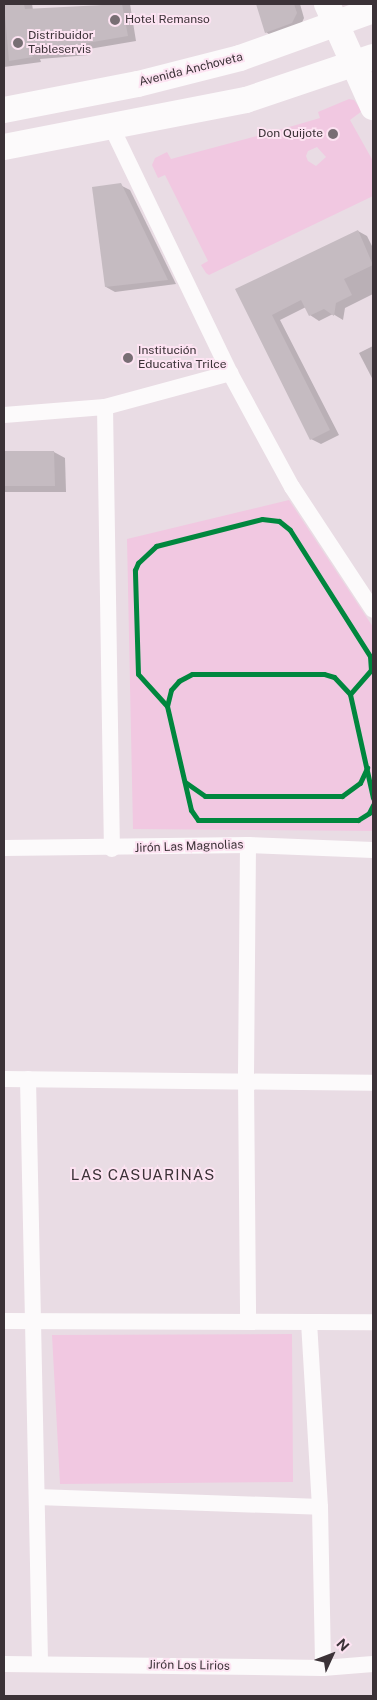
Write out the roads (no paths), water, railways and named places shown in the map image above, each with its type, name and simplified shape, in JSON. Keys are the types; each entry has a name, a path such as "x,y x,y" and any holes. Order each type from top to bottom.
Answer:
{"main road":[{"name":"Avenida Anchoveta","path":"4,110 157,80 240,58 332,15 373,10"},
{"path":"332,15 364,61 373,107"},
{"path":"4,147 112,128 246,100 364,61"}],"street":[{"path":"112,128 230,372 292,487 373,610"},
{"path":"4,416 105,407 230,372"},
{"path":"105,407 112,849"},
{"path":"248,845 246,1080 248,1320"},
{"name":"Jirón Las Magnolias","path":"4,848 112,849 248,845 373,850"},
{"path":"4,1079 246,1080 373,1084"},
{"path":"28,1079 40,1664"},
{"path":"4,1322 248,1320 373,1322"},
{"path":"309,1322 320,1507 323,1668"},
{"path":"37,1497 320,1507"},
{"name":"Jirón Los Lirios","path":"4,1664 323,1668 373,1664"}],"place":[{"name":"Hotel Remanso","path":"115,20"},
{"name":"Distribuidor Tableservis","path":"18,43"},
{"name":"Don Quijote","path":"333,134"},
{"name":"Institución Educativa Trilce","path":"128,358"}],"district":[{"name":"LAS CASUARINAS","path":"143,1175"}]}
